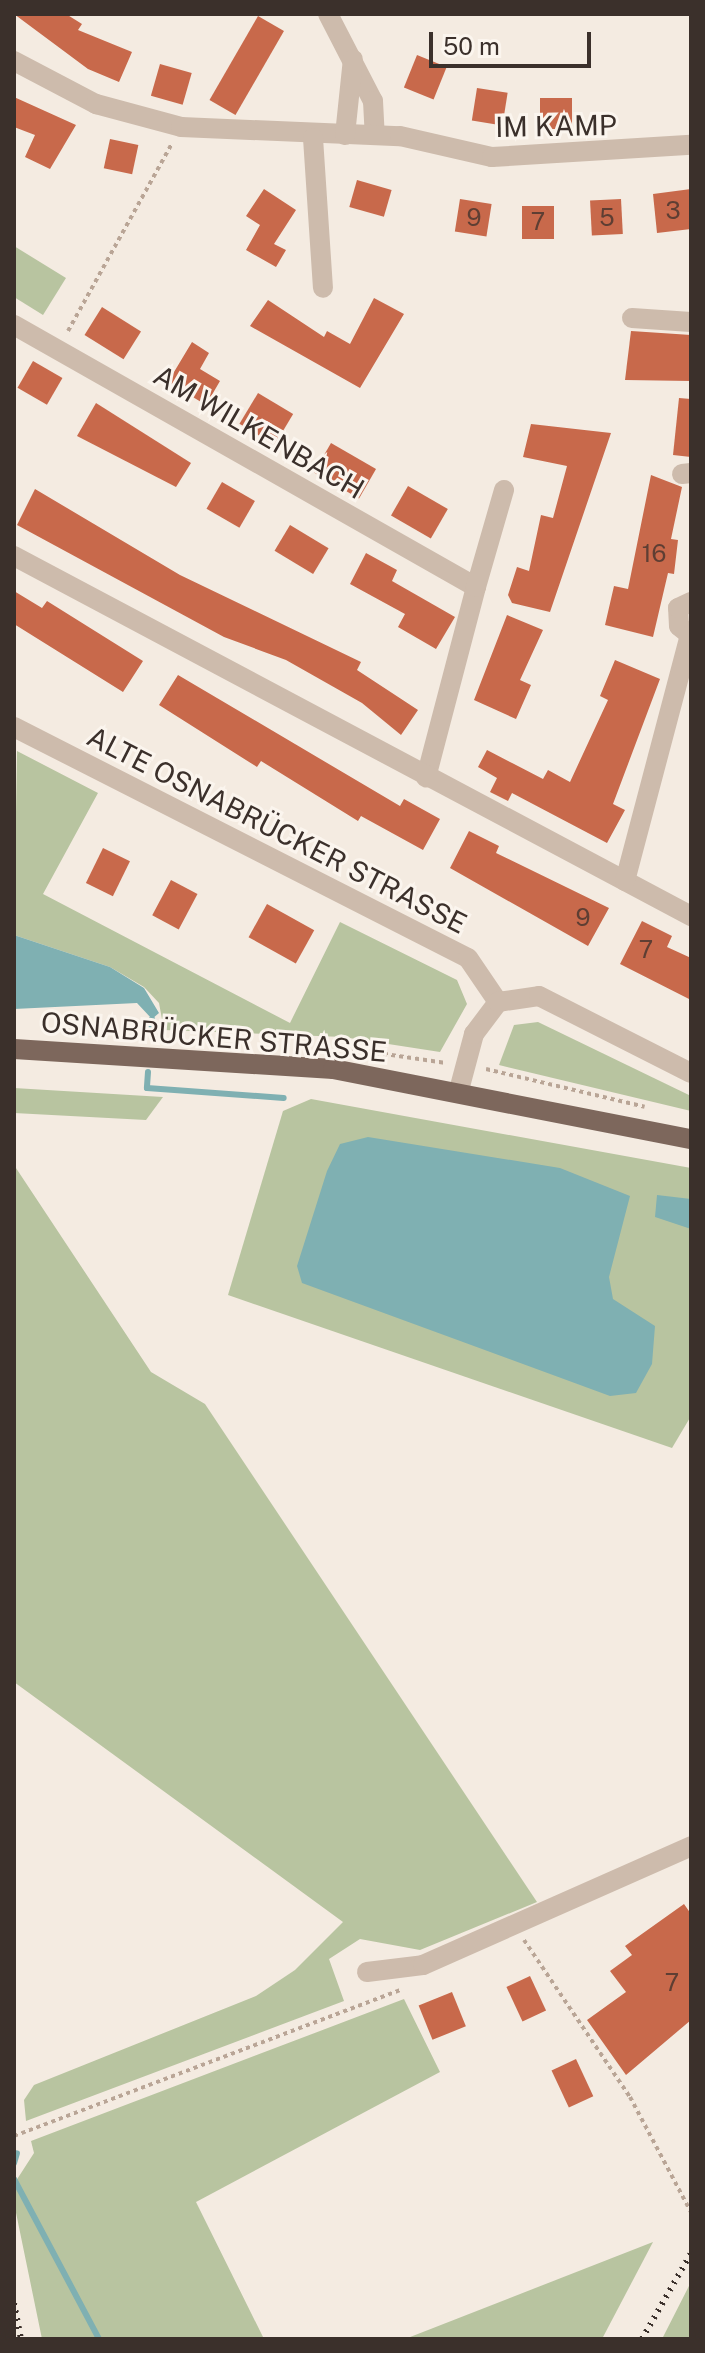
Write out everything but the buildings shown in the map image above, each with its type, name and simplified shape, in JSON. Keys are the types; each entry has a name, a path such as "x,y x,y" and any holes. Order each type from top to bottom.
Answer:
{"main road":[{"name":"OSNABRÜCKER STRASSE","path":"14,1049 333,1069 459,1090 691,1139"}],"street":[{"path":"328,14 353,55 373,101 375,134"},
{"path":"345,135 353,55"},
{"name":"IM KAMP","path":"14,61 96,104 181,127 313,138 375,134 492,157 691,145"},
{"path":"313,138 323,288"},
{"path":"632,318 691,322"},
{"name":"AM WILKENBACH","path":"14,325 476,587"},
{"path":"426,778 504,490"},
{"path":"14,556 426,778 691,916"},
{"path":"625,881 691,635 679,626 678,608 691,602"},
{"name":"ALTE OSNABRÜCKER STRASSE","path":"14,727 468,958 498,1002"},
{"path":"459,1090 474,1034 498,1002 539,996 691,1073"},
{"path":"367,1972 423,1965 515,1929 691,1846"}],"path":[{"path":"57,350 181,127"},
{"path":"515,1929 630,2097 691,2212"},
{"path":"14,2136 360,2006"}],"green space":[{"path":"14,246 66,278 43,315 14,297"},
{"path":"17,751 98,793 43,894 290,1023 340,922 457,980 467,1004 440,1052 343,1037 164,1030 159,1003 144,987 110,967 14,935"},
{"path":"538,1022 691,1096 691,1111 499,1065 514,1025"},
{"path":"14,1088 163,1097 146,1120 14,1113"},
{"path":"311,1099 691,1168 691,1416 672,1448 228,1295 283,1111"},
{"path":"14,1165 151,1372 205,1404 537,1902 420,1950 360,1939 329,1959 344,2001 26,2121 24,2100 34,2085 256,1996 295,1970 343,1922 14,1682"},
{"path":"404,1999 440,2072 196,2202 264,2339 42,2339 14,2203 14,2184 34,2153 31,2141"},
{"path":"653,2242 602,2339 405,2339"},
{"path":"691,2282 691,2339 662,2339"}],"water":[{"path":"14,935 110,967 144,988 159,1013 152,1019 137,1003 14,1009"},
{"path":"368,1137 560,1168 630,1196 609,1277 613,1299 655,1326 652,1364 636,1393 610,1396 302,1283 297,1266 327,1171 340,1144"},
{"path":"657,1195 691,1199 691,1229 655,1217"}],"waterway":[{"path":"151,1033 152,1019"},
{"path":"148,1072 147,1088 284,1098"},
{"path":"14,2163 17,2153"},
{"path":"14,2179 99,2339"}],"railway":[{"path":"642,2339 691,2253"},
{"path":"14,2303 21,2339"}]}
